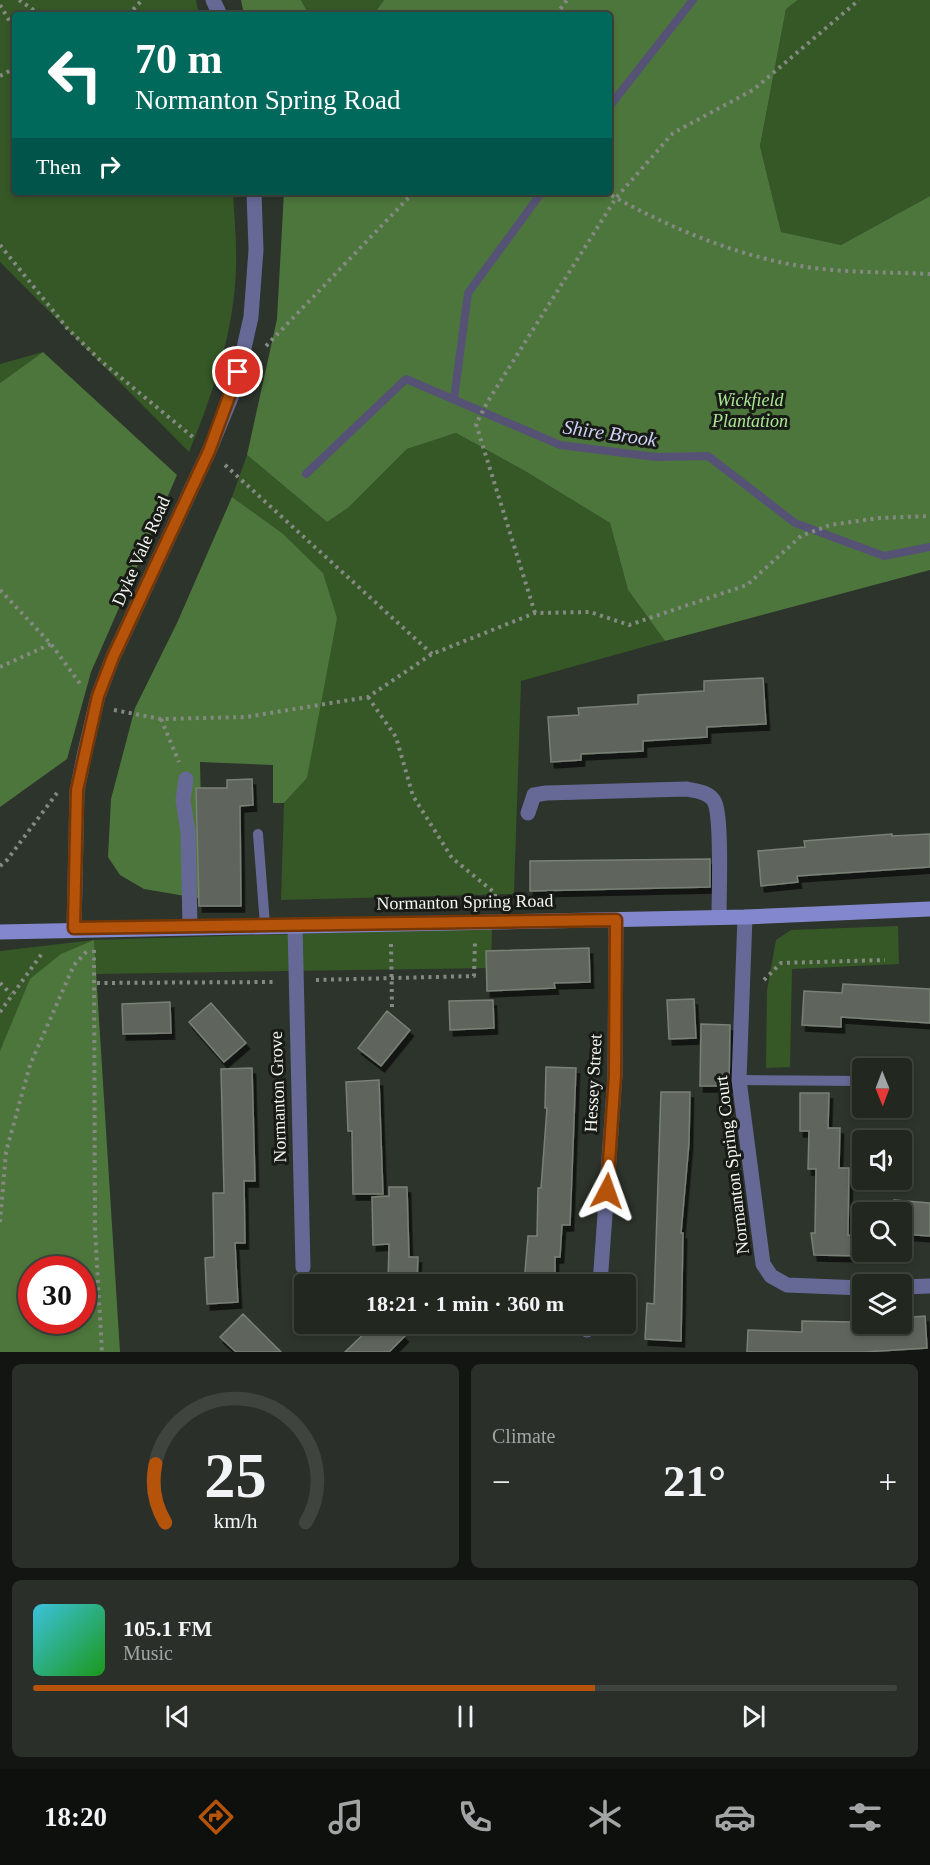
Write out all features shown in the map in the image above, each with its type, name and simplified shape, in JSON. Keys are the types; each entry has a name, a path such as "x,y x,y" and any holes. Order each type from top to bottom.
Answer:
{"main road":[{"name":"Normanton Spring Road","path":"0,932 74,928 745,917 930,909"}],"street":[{"name":"Dyke Vale Road","path":"74,928 77,790 97,701 113,657 209,451 235,388 251,317 256,250 254,195"},
{"path":"186,780 183,800 188,832 190,927"},
{"path":"528,813 534,795 546,793 687,789 706,794 715,803 718,829 719,917"},
{"name":"Normanton Spring Court","path":"745,917 739,1080 763,1263 771,1276 787,1285 852,1288"},
{"name":"Hessey Street","path":"601,1274 615,1075 616,920"},
{"name":"Normanton Grove","path":"295,925 303,1267"},
{"path":"912,1287 930,1286"}],"lane":[{"path":"258,834 265,925"},
{"path":"739,1080 852,1081"}],"path":[{"path":"19,0 37,12"},
{"path":"131,12 142,0"},
{"path":"536,613 476,424 488,401 616,198 674,133 753,90 860,0"},
{"path":"0,5 12,25"},
{"path":"246,340 268,347 411,195"},
{"path":"610,195 686,234 795,264 860,272 930,274"},
{"path":"0,245 68,328 102,362 209,451 432,654"},
{"path":"0,590 51,644 81,685 97,701 161,718 246,717 368,697 432,654 536,613 590,612 629,625 747,585 801,536 830,525 879,518 930,516"},
{"path":"0,667 51,644"},
{"path":"368,697 396,737 413,796 452,858 495,893 495,922"},
{"path":"161,718 186,780"},
{"path":"0,866 8,860 63,784"},
{"path":"310,981 474,976 475,936"},
{"path":"392,937 392,1007"},
{"path":"0,1222 6,1152 30,1065 74,965 94,944 95,1229 102,1352"},
{"path":"0,1012 39,955 50,948"},
{"path":"742,998 781,963 885,960"},
{"path":"97,983 279,982"},
{"path":"0,983 11,994"}],"green space":[{"path":"0,0 196,0 198,12 12,12 12,195 233,195 236,257 232,313 214,384 189,452 0,262"},
{"path":"241,0 301,0 307,12 243,12"},
{"path":"301,0 384,0 375,12 307,12"},
{"name":"Wickfield Plantation","path":"384,0 798,0 786,9 760,146 781,232 841,245 930,196 930,570 665,641 628,590 610,523 525,471 456,433 407,449 348,508 327,522 247,455 277,319 284,195 612,195 612,12 375,12"},
{"path":"798,0 930,0 930,196 841,245 781,232 760,146 786,9"},
{"path":"43,352 0,383 0,364"},
{"path":"43,352 177,475 91,672 67,759 0,807 0,383"},
{"path":"456,433 525,471 610,523 628,590 665,641 521,681 514,894 281,900 284,803 307,778 320,698 282,533 232,497 247,455 327,522 348,508 407,449"},
{"path":"232,497 282,533 323,573 337,618 307,778 284,803 273,803 273,765 200,762 203,899 144,889 120,875 108,857 111,799 135,708 177,623"},
{"path":"898,926 899,964 792,969 790,1067 766,1068 767,990 776,940 791,930"},
{"path":"492,928 491,968 95,974 94,941 0,1051 0,951 94,940"},
{"path":"94,940 120,1352 0,1352 0,1051 30,979 61,954"}],"building":[{"path":"763,678 766,724 707,727 707,737 643,741 643,751 581,754 581,760 551,762 548,717 579,715 578,708 638,704 638,695 704,691 704,681"},
{"path":"252,779 253,805 240,806 241,906 199,906 196,788 227,788 227,780"},
{"path":"892,834 892,836 930,834 930,867 797,876 798,882 761,886 758,851 805,847 804,841"},
{"path":"710,859 710,887 530,891 530,861"},
{"path":"589,948 590,982 554,983 555,988 487,991 486,951"},
{"path":"843,984 930,989 930,1023 841,1017 841,1027 802,1025 804,991 842,993"},
{"path":"694,999 696,1038 669,1039 667,1000"},
{"path":"493,1000 494,1028 450,1030 449,1001"},
{"path":"170,1002 171,1033 123,1034 122,1004"},
{"path":"211,1003 246,1043 224,1062 189,1022"},
{"path":"387,1011 410,1030 381,1066 358,1048"},
{"path":"701,1024 730,1025 729,1086 700,1086"},
{"path":"546,1067 576,1068 570,1225 562,1225 560,1257 555,1257 555,1274 525,1274 528,1236 537,1236 538,1188 541,1188 547,1108 545,1108"},
{"path":"252,1068 255,1181 244,1181 245,1243 235,1243 238,1302 207,1304 205,1258 214,1257 213,1193 224,1193 221,1069"},
{"path":"379,1080 383,1194 353,1194 352,1131 348,1131 346,1082"},
{"path":"661,1092 690,1092 689,1143 681,1233 683,1233 681,1341 645,1339 647,1303 654,1304"},
{"path":"800,1093 829,1093 828,1128 840,1128 839,1168 849,1168 848,1235 852,1235 852,1256 814,1255 811,1233 815,1233 816,1169 808,1169 809,1131 800,1131"},
{"path":"389,1187 407,1187 409,1257 418,1257 417,1274 388,1274 389,1244 373,1245 372,1197 389,1196"},
{"path":"894,1200 930,1203 930,1236 912,1235 912,1202 894,1202"},
{"path":"243,1314 281,1352 236,1352 220,1337"},
{"path":"925,1316 927,1348 864,1352 747,1352 748,1330 802,1332 802,1321 852,1322 852,1334 912,1334 912,1317"},
{"path":"364,1334 403,1334 405,1336 389,1352 345,1352"}],"waterway":[{"path":"612,103 693,0"},
{"path":"454,399 468,293 540,195"},
{"name":"Shire Brook","path":"306,474 406,379 560,445 656,457 708,456 795,523 884,556 930,547"}],"route":[{"path":"238,372 235,388 209,451 147,589 113,657 98,696 77,790 74,928 616,920 615,1075 607,1191"}]}
